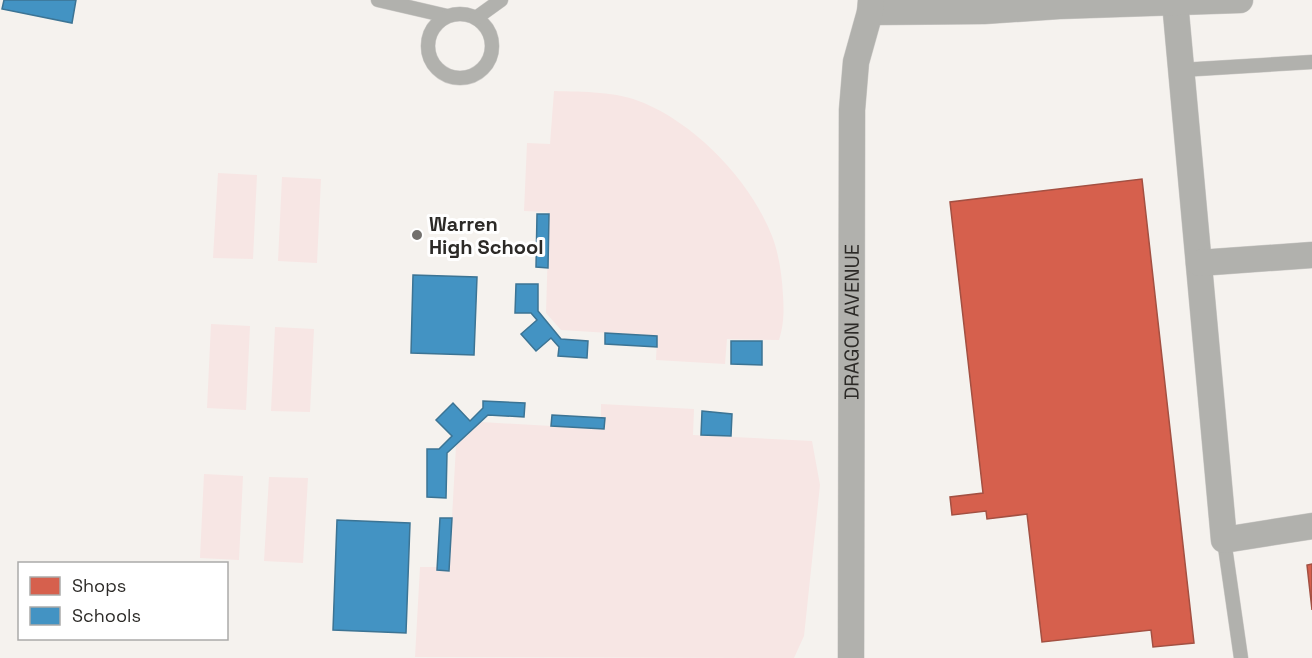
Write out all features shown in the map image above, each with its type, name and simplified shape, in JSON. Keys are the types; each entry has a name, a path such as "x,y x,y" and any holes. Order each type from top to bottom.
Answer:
{"street":[{"path":"870,6 984,11 1109,2 1240,0"},
{"path":"1175,2 1224,540 1312,526"},
{"name":"DRAGON AVENUE","path":"851,652 852,110 856,62 870,6"},
{"path":"1199,263 1312,255"}],"lane":[{"path":"378,0 447,16"},
{"path":"476,18 501,0"},
{"path":"456,13 467,14 484,24 490,33 491,53 487,63 472,76 461,78 440,72 428,54 427,42 430,32 437,22 447,16 456,13"},
{"path":"1181,70 1312,62"},
{"path":"1224,540 1241,658"}],"shaded area":[{"path":"554,91 611,94 644,103 684,126 703,141 737,176 763,216 778,258 783,301 783,323 779,340 727,339 725,364 656,360 657,336 561,330 546,313 549,214 524,211 527,143 550,144"},
{"path":"218,173 257,175 253,259 213,258"},
{"path":"282,177 321,179 317,263 278,261"},
{"path":"211,324 250,326 246,410 207,408"},
{"path":"275,327 314,329 310,412 271,411"},
{"path":"601,404 694,409 693,435 812,441 820,485 804,636 794,658 415,657 420,567 438,567 438,571 449,571 456,446 481,422 603,429 605,418 601,418"},
{"path":"204,474 243,476 239,560 200,558"},
{"path":"269,477 308,478 303,563 264,561"}],"building: Shops":[{"path":"1142,179 1194,643 1153,647 1151,630 1042,642 1027,514 987,519 986,511 952,515 950,497 983,493 950,202"},
{"path":"1312,564 1312,610 1307,565"}],"building: Schools":[{"path":"4,0 76,0 72,23 2,9"},
{"path":"537,214 549,214 548,268 536,267"},
{"path":"413,275 477,277 474,355 411,353"},
{"path":"516,284 538,284 538,311 561,339 588,341 587,358 558,356 559,347 551,338 536,351 521,334 537,320 531,313 515,313"},
{"path":"605,333 657,336 657,347 605,344"},
{"path":"731,341 762,341 762,365 731,364"},
{"path":"483,401 525,403 524,417 488,415 447,453 446,498 427,497 427,449 439,449 452,436 436,420 453,403 470,421 483,408"},
{"path":"702,411 732,414 731,436 701,435"},
{"path":"552,415 605,418 604,429 551,426"},
{"path":"440,518 452,518 449,571 437,570"},
{"path":"337,520 410,523 406,633 333,630"}],"place":[{"name":"Warren High School","path":"417,235"}]}
